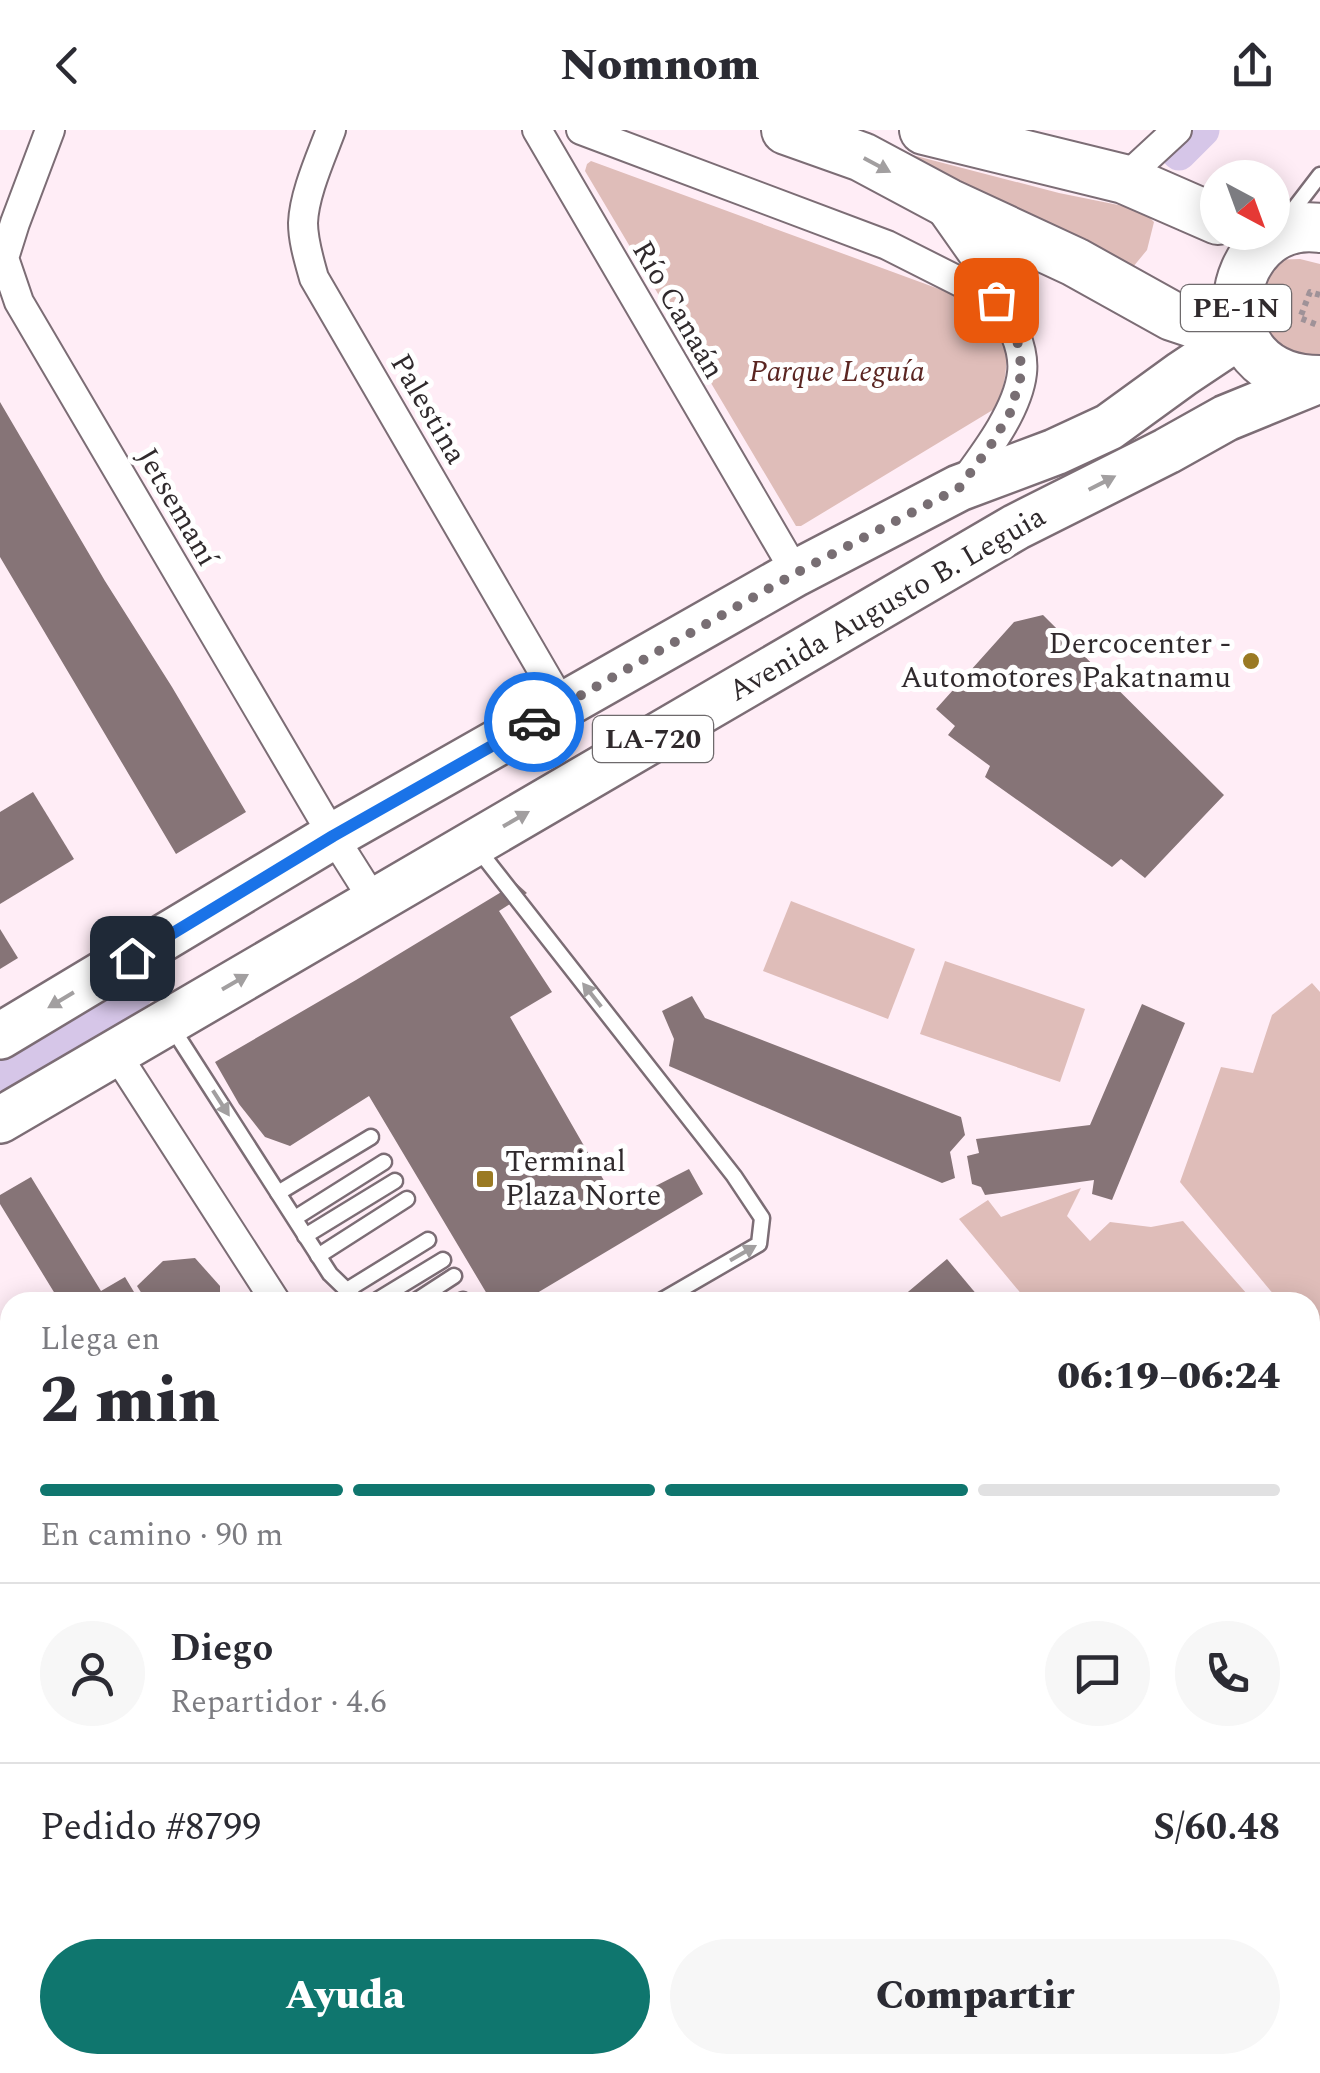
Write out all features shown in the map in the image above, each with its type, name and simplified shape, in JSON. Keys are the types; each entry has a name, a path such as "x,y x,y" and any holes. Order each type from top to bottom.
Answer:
{"highway":[{"name":"PE-1N","path":"786,130 862,157 1074,262 1172,316 1242,334"},
{"path":"924,130 1000,140 1124,179 1200,212"},
{"path":"948,202 986,256 996,300"},
{"name":"PE-1N","path":"1290,231 1320,228"},
{"name":"PE-1N","path":"1253,250 1238,284 1236,309 1242,334 1268,366 1286,376 1320,381"}],"main road":[{"name":"Avenida Augusto B. Leguia","path":"0,1036 333,836 796,573 959,488 1109,427 1242,334"},
{"name":"Avenida Augusto B. Leguia","path":"0,1120 1016,527 1226,418 1320,381"},
{"path":"132,958 168,1021"}],"street":[{"name":"Jetsemaní","path":"50,130 7,220 2,259 19,302 374,901"},
{"name":"Palestina","path":"331,130 303,219 314,278 563,706"},
{"name":"Río Canaán","path":"536,130 796,573"},
{"path":"581,130 888,245 996,300 1018,344 1022,372 1010,413 959,488"},
{"path":"1124,179 1177,130"},
{"path":"115,1052 270,1292"}],"lane":[{"path":"1290,205 1320,176"},
{"path":"474,844 734,1176 762,1218 759,1244 676,1292"},
{"path":"168,1021 318,1256 347,1290 428,1240"},
{"path":"278,1193 371,1137"},
{"path":"294,1218 384,1162"},
{"path":"306,1236 395,1181"},
{"path":"318,1256 407,1199"},
{"path":"390,1292 443,1260"},
{"path":"429,1292 454,1276"}],"path":[{"path":"1320,295 1310,292 1300,318 1320,326"}],"green space":[{"path":"893,150 1138,209 1154,222 1147,250 1133,267"},
{"name":"Parque Leguía","path":"591,161 969,300 991,320 1006,353 996,408 796,526 585,171"},
{"path":"1300,259 1320,264 1320,361 1273,349 1245,294 1269,260"},
{"path":"791,901 915,949 888,1019 763,971"},
{"path":"945,961 1085,1009 1060,1082 920,1034"},
{"path":"1312,983 1320,992 1320,1292 1272,1292 1180,1182 1221,1067 1253,1073 1272,1015"},
{"path":"1081,1188 1067,1216 1090,1241 1110,1222 1151,1227 1183,1221 1245,1292 1020,1292 959,1219 988,1200 1001,1217"}],"building":[{"path":"0,402 246,812 176,854 0,557"},
{"path":"1043,615 1224,795 1145,878 1121,859 1112,867 985,777 990,766 948,735 955,726 936,709 1014,622"},
{"path":"33,792 74,859 0,904 0,812"},
{"path":"516,883 527,893 499,911 552,992 510,1017 618,1205 689,1169 703,1194 539,1292 486,1292 369,1096 290,1146 265,1137 239,1104 215,1062"},
{"path":"0,929 18,958 0,969"},
{"path":"692,996 705,1018 961,1117 965,1135 950,1152 955,1178 942,1183 669,1066 674,1039 662,1011"},
{"path":"1142,1004 1185,1023 1112,1200 1092,1194 1094,1180 985,1195 981,1187 972,1184 967,1156 979,1153 976,1139 1090,1125"},
{"path":"31,1177 101,1291 125,1277 134,1292 54,1292 0,1204 0,1195"},
{"path":"195,1258 220,1286 220,1292 141,1292 137,1286 163,1261"},
{"path":"947,1259 975,1292 908,1292"}],"waterway":[{"path":"1179,153 1202,130"},
{"path":"0,1073 136,992"}],"way so far":[{"path":"534,722 796,573 959,488 1010,413 1022,372 1018,344 996,300"}],"place":[{"name":"Dercocenter - Automotores Pakatnamu","path":"1251,661"},
{"name":"Terminal Plaza Norte","path":"485,1179"}],"route":[{"path":"132,958 333,836 534,722"}]}
